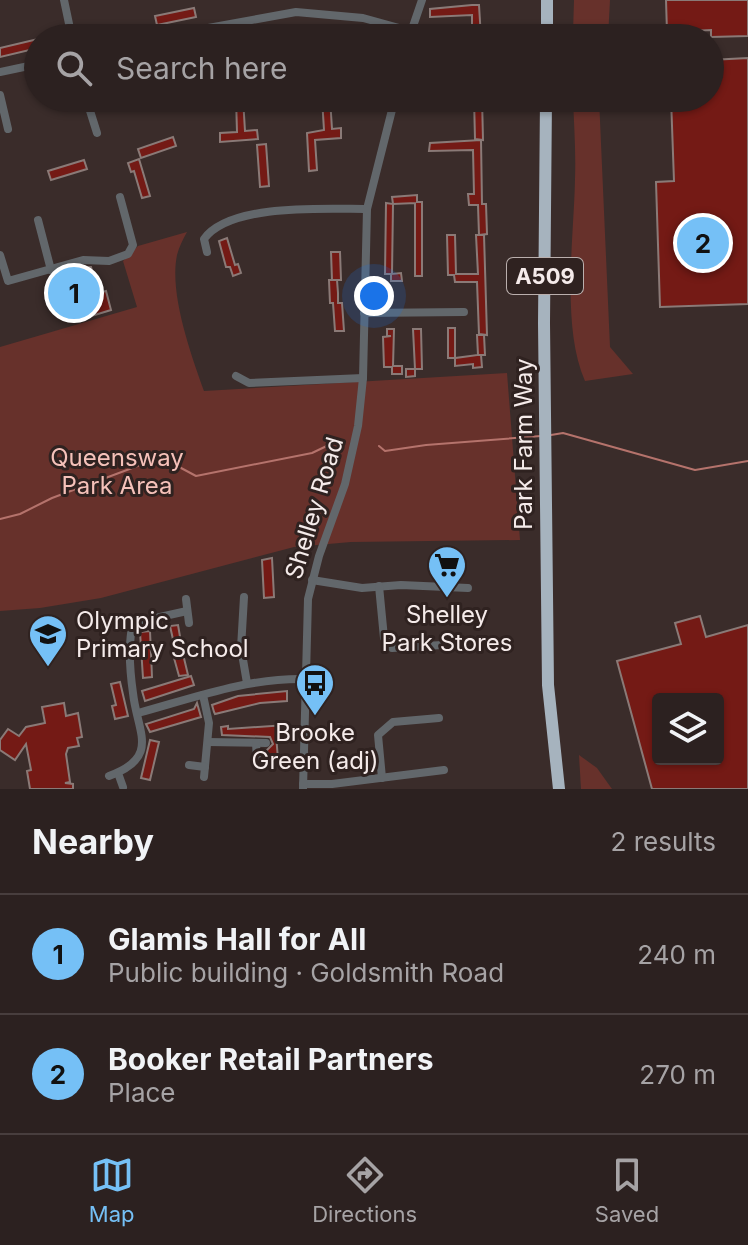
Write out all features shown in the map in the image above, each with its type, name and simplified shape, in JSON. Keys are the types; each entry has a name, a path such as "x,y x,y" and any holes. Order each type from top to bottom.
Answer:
{"highway":[{"path":"547,0 547,24"},
{"name":"Park Farm Way","path":"546,112 548,685 559,789"}],"street":[{"path":"64,0 69,24"},
{"path":"414,24 422,0"},
{"path":"230,24 296,12 363,18 380,24"},
{"path":"0,72 24,67"},
{"path":"0,95 8,129"},
{"path":"90,112 97,133"},
{"name":"Shelley Road","path":"303,786 308,599 352,461 363,378 367,209 391,112"},
{"path":"0,255 8,281 83,260 109,261 128,254 133,245 132,236 120,197"},
{"path":"207,252 204,239 213,227 275,209 367,209"},
{"path":"38,220 51,270"},
{"path":"364,313 464,312"},
{"path":"236,376 249,383 363,378"},
{"path":"312,580 344,587 468,588"},
{"path":"379,586 384,638 392,648 442,645"},
{"path":"244,597 241,648 247,683"},
{"path":"186,599 189,623"},
{"path":"123,787 114,775 131,767 139,755 144,737 132,692 129,620 187,611"},
{"path":"138,713 247,683 276,678 304,679"},
{"path":"203,695 209,712 204,777"},
{"path":"382,778 378,735 393,722 439,718"},
{"path":"208,742 266,743"},
{"path":"256,743 257,761"},
{"path":"189,765 205,767"},
{"path":"303,786 444,770"}],"green space":[{"path":"574,0 610,0 609,24 573,24"},
{"path":"573,112 600,112 610,347 633,374 585,381 578,359 571,308"},
{"name":"Queensway Park Area","path":"187,232 177,255 176,288 183,324 204,391 507,373 520,540 351,542 294,547 101,598 0,611 0,347 137,307 123,261 138,246"},
{"path":"579,755 597,768 612,789 581,789"}],"building":[{"path":"666,0 748,0 748,36 724,37 724,24 667,24"},
{"path":"479,5 480,24 472,24 472,15 430,17 430,9"},
{"path":"194,8 196,17 157,24 155,16"},
{"path":"24,42 24,51 0,57 0,48"},
{"path":"748,58 748,304 660,307 656,182 674,181 672,112 724,112 724,59"},
{"path":"236,112 244,112 245,131 257,130 258,139 220,142 220,133 237,132"},
{"path":"323,112 331,112 332,129 341,128 341,138 315,140 317,170 309,171 307,133 324,130"},
{"path":"474,112 482,112 483,140 475,139"},
{"path":"173,137 176,146 141,158 138,149"},
{"path":"481,140 482,204 486,204 487,234 479,235 478,205 469,205 468,194 474,194 473,150 429,151 430,143"},
{"path":"266,144 269,186 260,187 257,145"},
{"path":"139,159 150,196 142,198 134,171 131,172 128,163"},
{"path":"84,160 87,169 51,180 48,171"},
{"path":"417,195 417,202 422,202 422,276 415,276 415,203 393,204 392,197"},
{"path":"386,203 393,204 392,274 401,273 402,281 391,281 391,274 385,274"},
{"path":"447,235 455,235 456,274 478,274 476,235 484,235 487,335 479,334 477,282 455,282 454,275 448,275"},
{"path":"227,238 235,265 238,264 241,273 233,276 230,267 226,267 219,241"},
{"path":"331,252 340,252 338,303 342,303 344,331 335,331 333,303 330,303"},
{"path":"91,267 98,293 106,291 111,310 75,321 74,316 63,319 58,302 53,303 49,292 76,280 74,271"},
{"path":"448,328 455,328 455,358 448,358"},
{"path":"387,329 394,329 393,366 402,366 402,374 392,374 392,367 384,367 383,337 391,336 387,336"},
{"path":"413,329 421,329 422,369 415,369"},
{"path":"477,335 484,335 482,367 473,368 473,364 455,366 455,358 478,355"},
{"path":"406,369 415,369 415,376 406,377"},
{"path":"272,558 274,597 264,598 262,560"},
{"path":"700,616 706,637 748,625 748,789 652,789 617,661 681,644 675,623"},
{"path":"178,625 188,675 179,676 170,626"},
{"path":"150,631 152,677 143,678 140,632"},
{"path":"191,676 194,685 145,701 142,691"},
{"path":"120,682 128,716 115,719 112,706 116,705 111,684"},
{"path":"287,691 287,701 260,703 215,714 212,705 238,696"},
{"path":"64,703 66,716 78,713 82,737 77,738 79,746 68,748 66,754 70,782 65,783 73,784 73,789 30,789 27,771 31,770 26,744 15,760 0,750 0,740 8,729 19,736 26,727 45,723 42,707"},
{"path":"197,703 201,717 150,732 146,724 194,709"},
{"path":"286,725 286,735 276,735 278,759 268,760 267,750 273,744 270,737 222,735 221,727 228,726 228,729"},
{"path":"150,740 159,742 150,780 141,778"}],"waterway":[{"path":"551,435 563,433 695,470 748,461"},
{"path":"379,446 385,451 541,436"},
{"path":"0,519 20,514 52,498 151,461 168,461 196,476 312,453 333,443"}],"place":[{"name":"Booker Retail Partners","path":"703,243"},
{"name":"Glamis Hall for All","path":"74,293"},
{"name":"Shelley Park Stores","path":"447,599"},
{"name":"Olympic Primary School","path":"48,668"},
{"name":"Brooke Green (adj)","path":"315,717"}]}
